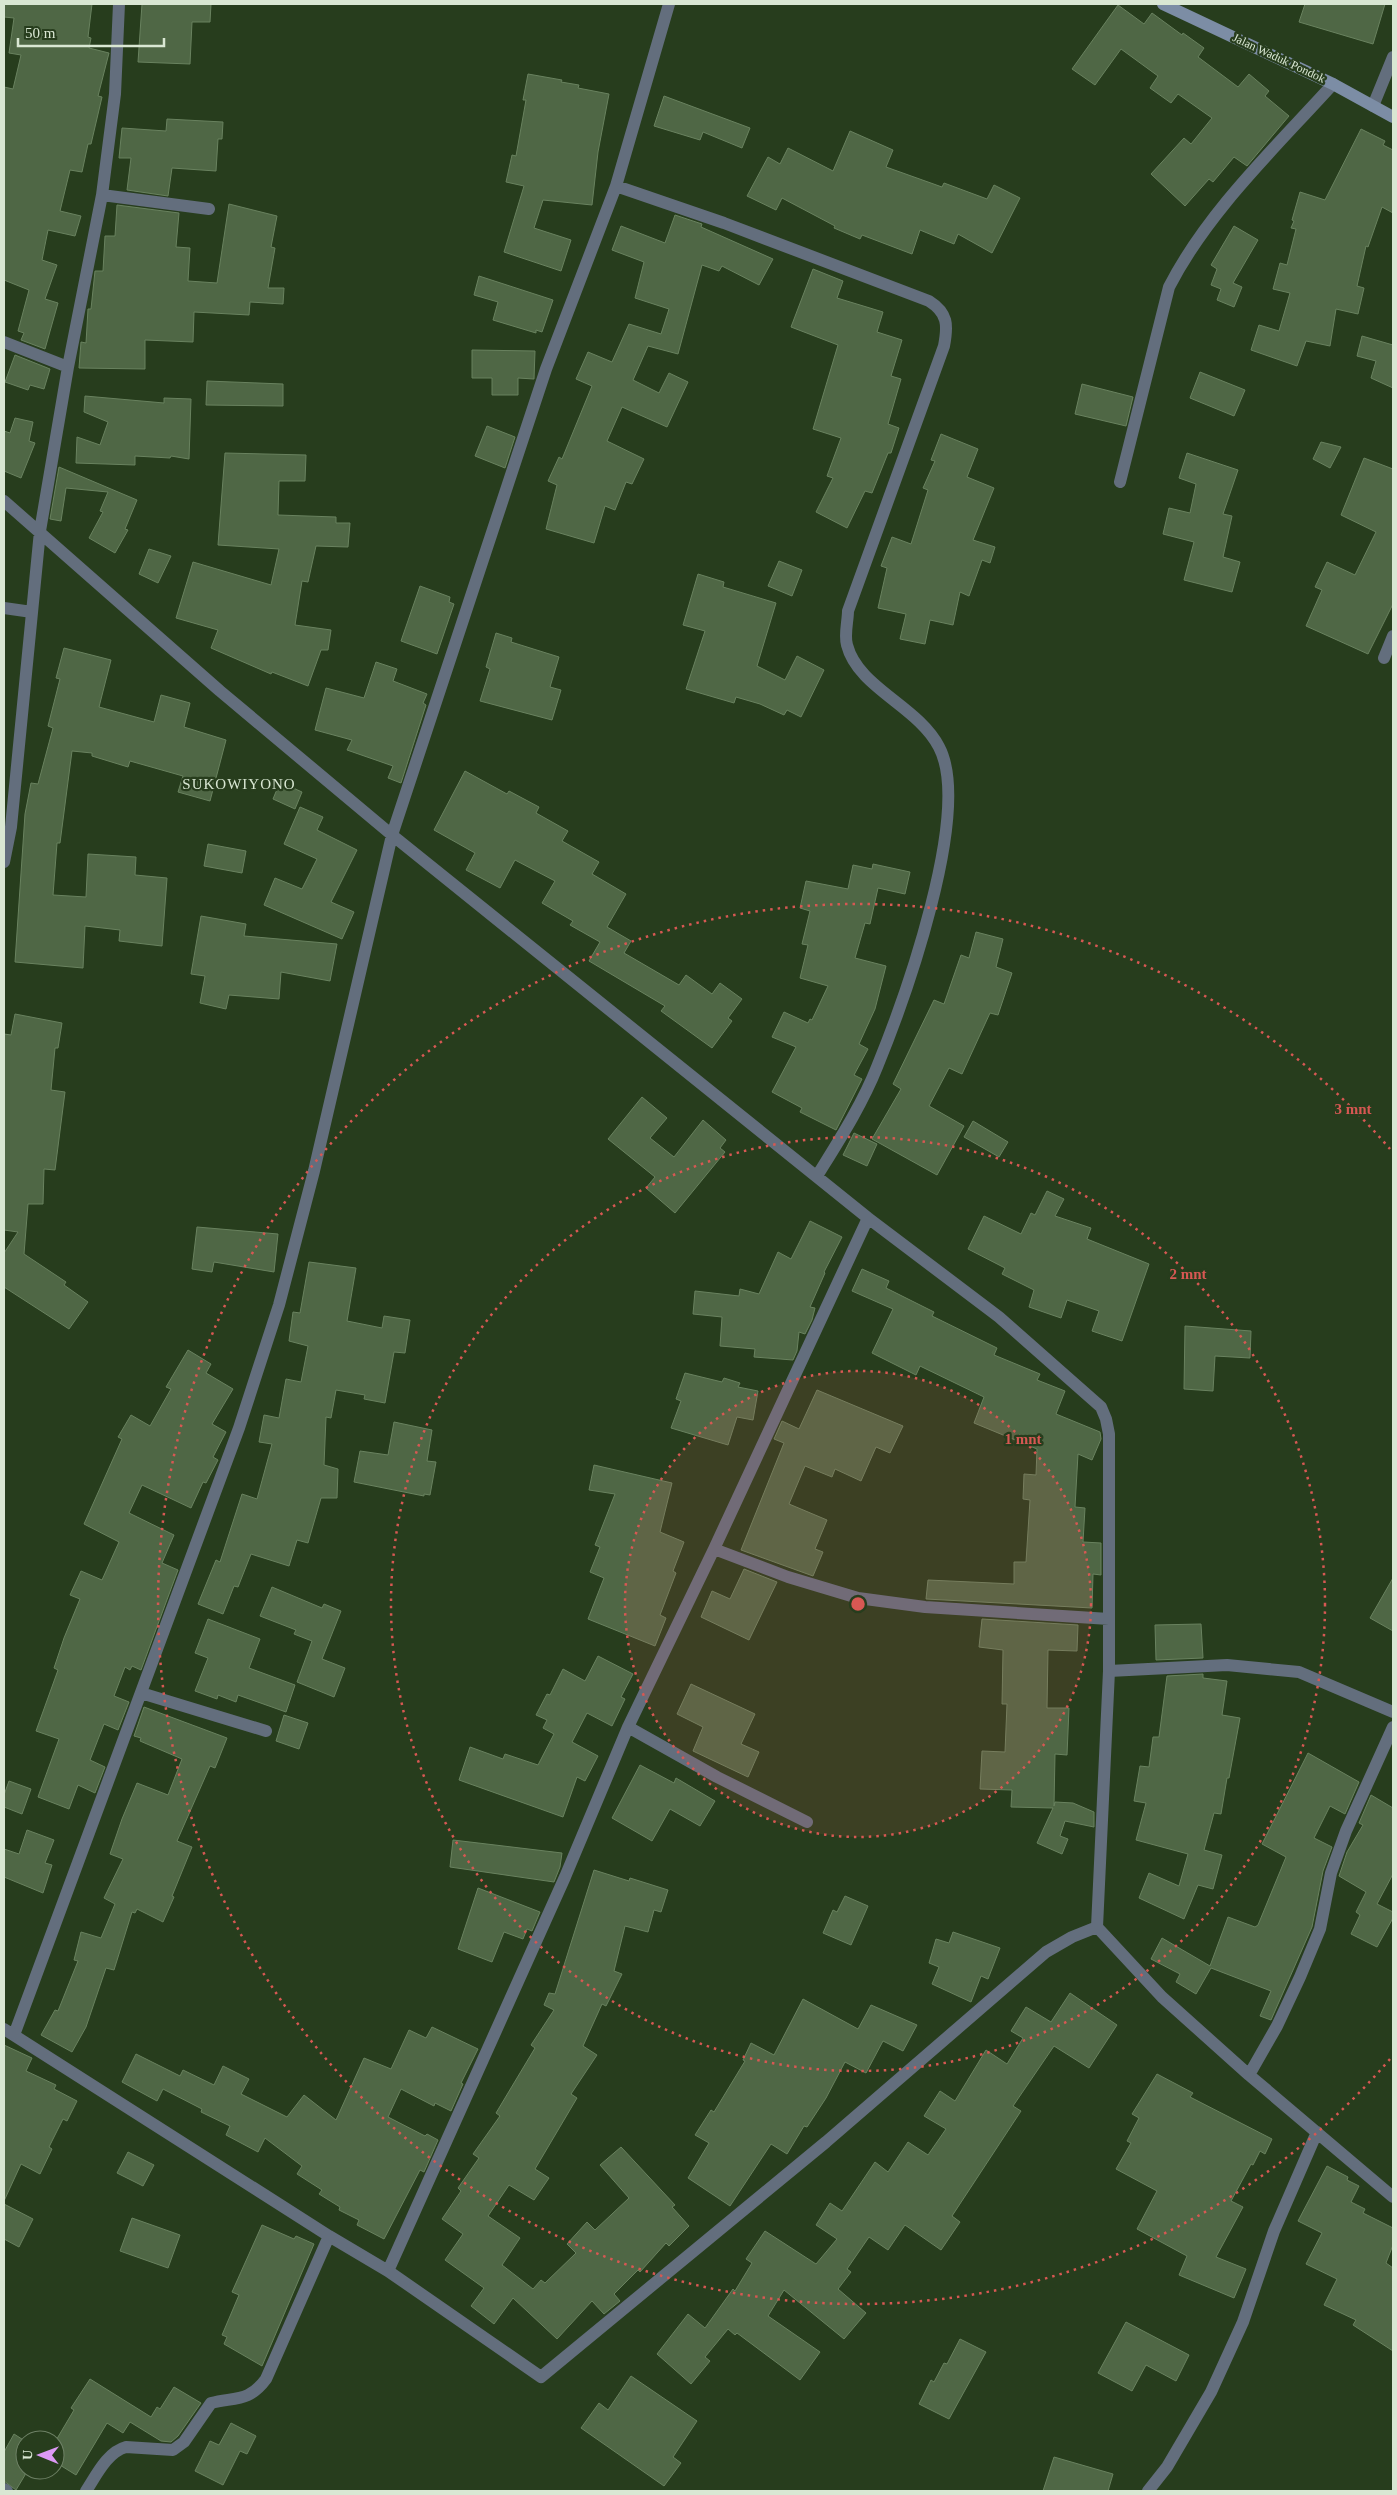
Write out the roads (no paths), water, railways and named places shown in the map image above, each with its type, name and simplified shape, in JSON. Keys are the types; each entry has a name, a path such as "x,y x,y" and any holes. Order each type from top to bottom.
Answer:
{"street":[{"path":"4,862 40,531 68,367 102,195 115,94 118,4"},
{"path":"669,4 616,186 546,369 392,835 314,1171 278,1306 239,1428 141,1692 9,2032 329,2236 388,2271 537,2376 545,2376 826,2142 1046,1952 1072,1937 1097,1927"},
{"name":"Jalan Waduk Pondok","path":"1163,4 1333,84 1393,117"},
{"path":"1372,106 1393,57"},
{"path":"1120,482 1169,287 1182,262 1219,212 1333,84"},
{"path":"616,186 724,223 929,302 941,309 948,328 944,346 848,611 846,644 859,669 925,725 940,748 948,780 946,837 930,915 876,1069 841,1136 817,1176"},
{"path":"102,195 209,209"},
{"path":"4,342 68,367"},
{"path":"4,501 220,691 392,835 868,1218 999,1317 1101,1407 1109,1434 1109,1671 1097,1927 1162,1997 1249,2075 1393,2197"},
{"path":"4,608 32,612"},
{"path":"1384,658 1393,636"},
{"path":"388,2271 561,1886 628,1727 714,1549 868,1218"},
{"path":"714,1549 788,1577 858,1598 924,1607 1109,1619"},
{"path":"1109,1671 1227,1665 1299,1672 1393,1712"},
{"path":"141,1692 266,1731"},
{"path":"628,1727 717,1777 807,1822"},
{"path":"1249,2075 1277,2026 1320,1929 1331,1873 1346,1832 1393,1727"},
{"path":"1148,2491 1167,2467 1211,2392 1243,2322 1274,2231 1317,2132"},
{"path":"86,2491 107,2460 120,2449 126,2447 166,2451 180,2447 211,2403 245,2397 260,2387 266,2379 329,2236"}],"district":[{"name":"SUKOWIYONO","path":"239,784"}]}
